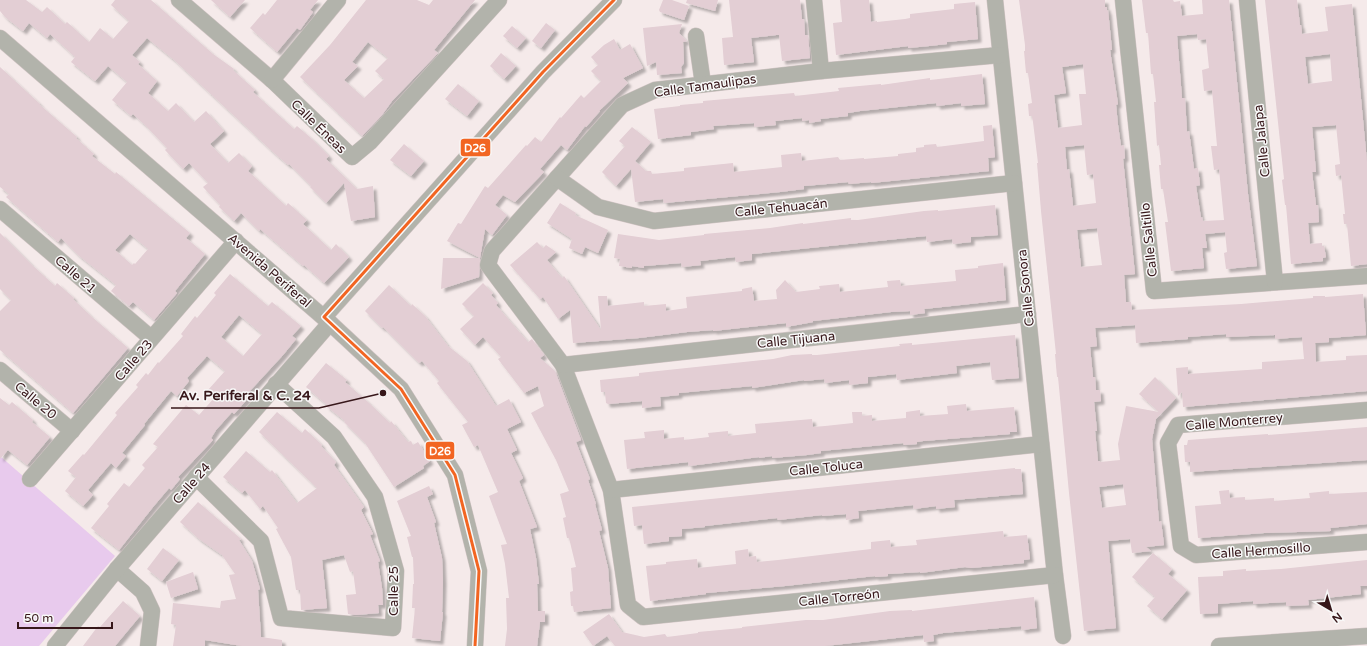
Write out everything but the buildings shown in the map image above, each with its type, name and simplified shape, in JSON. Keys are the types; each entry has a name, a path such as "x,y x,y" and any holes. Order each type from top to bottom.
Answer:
{"street":[{"name":"Calle Éneas","path":"179,0 272,80 352,157 370,142 499,0"},
{"path":"272,80 338,0"},
{"name":"Calle 24","path":"55,646 117,569 276,384 327,320 543,72 614,0"},
{"path":"814,0 822,71"},
{"name":"Calle Sonora","path":"995,0 1055,575 1063,636"},
{"name":"Calle Saltillo","path":"1122,0 1154,291 1367,276"},
{"name":"Calle Jalapa","path":"1247,0 1274,282"},
{"path":"696,36 703,84"},
{"name":"Avenida Periferal","path":"0,38 236,240 327,320 401,389 455,475 479,571 475,646"},
{"name":"Calle Tamaulipas","path":"563,365 488,265 492,251 622,105 655,90 822,71 1000,55"},
{"name":"Calle Tehuacán","path":"557,178 598,207 654,221 1014,183"},
{"name":"Calle 21","path":"0,209 151,338"},
{"name":"Calle 23","path":"30,479 236,240"},
{"name":"Calle Tijuana","path":"563,365 1028,314"},
{"path":"563,365 611,490"},
{"name":"Calle 20","path":"0,370 72,431"},
{"name":"Calle 25","path":"196,477 261,541 281,618 393,628 396,571 375,497 334,437 276,384"},
{"name":"Calle Monterrey","path":"1178,523 1168,443 1178,425 1367,410"},
{"name":"Calle Toluca","path":"611,490 1042,444"},
{"name":"Calle Torreón","path":"611,490 628,605 643,617 1055,575"},
{"name":"Calle Hermosillo","path":"1178,523 1181,546 1196,555 1367,542"},
{"path":"117,569 143,592 152,612 148,646"},
{"path":"1219,646 1367,636"}],"shaded area":[{"path":"0,456 115,556 39,646 0,646"}],"transit line":[{"name":"D26","path":"475,646 479,571 455,475 401,389 324,317 543,72 614,0"}],"place":[{"name":"Av. Periferal & C. 24","path":"383,393"}]}
